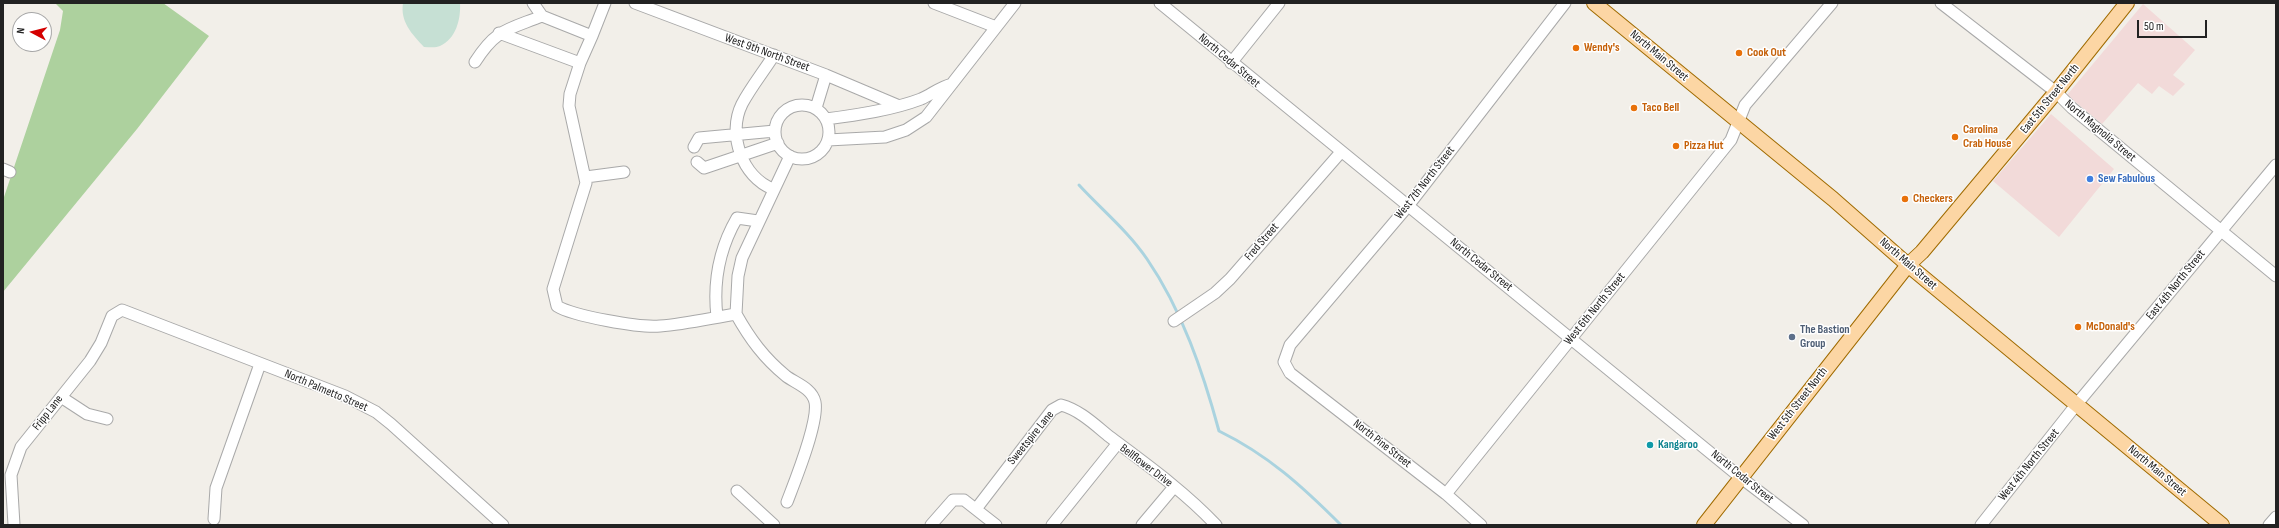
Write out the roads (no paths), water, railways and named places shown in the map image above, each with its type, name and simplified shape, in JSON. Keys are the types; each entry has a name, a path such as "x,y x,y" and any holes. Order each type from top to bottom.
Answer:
{"main road":[{"name":"North Main Street","path":"1594,3 1738,121 1908,265 2222,525"},
{"name":"East 5th Street North","path":"1908,265 1922,252 2056,92 2126,3"},
{"name":"West 5th Street North","path":"1704,525 1740,477 1908,265"}],"street":[{"path":"532,3 542,16 592,36"},
{"path":"605,3 580,63 570,94 569,106 586,177 586,183 553,289 557,306 565,311 596,318 658,326 736,314"},
{"name":"West 9th North Street","path":"635,3 826,75 897,105"},
{"path":"934,3 996,27"},
{"name":"North Cedar Street","path":"1160,3 1231,63 1740,477 1803,525"},
{"path":"1231,63 1279,3"},
{"name":"West 7th North Street","path":"1284,362 1290,345 1408,206 1565,3"},
{"name":"West 6th North Street","path":"1446,494 1731,140 1745,105 1832,3"},
{"name":"North Magnolia Street","path":"1941,3 2056,92 2072,108 2276,276"},
{"path":"828,140 885,137 906,130 931,112 996,27 1010,5"},
{"path":"475,62 487,43 499,33 542,16"},
{"path":"499,33 580,63"},
{"path":"773,189 756,180 745,166 741,157 737,119 742,104 774,55"},
{"path":"816,108 826,75"},
{"path":"826,119 860,115 897,105 922,98 942,86 952,84"},
{"path":"922,98 931,112"},
{"path":"806,105 816,108 826,119 829,128 828,140 820,152 812,157 804,159 790,156 778,143 775,131 782,114 788,109 806,105"},
{"path":"694,147 699,138 775,131"},
{"path":"697,162 704,168 741,157 778,143"},
{"name":"Fred Street","path":"1174,321 1215,293 1230,279 1341,152"},
{"path":"787,502 802,464 815,413 815,401 802,385 788,378 763,356 736,314 738,276 742,258 773,189 790,156"},
{"name":"East 4th North Street","path":"2076,405 2276,164"},
{"path":"586,177 624,172"},
{"path":"717,317 715,301 721,251 737,218 758,221"},
{"name":"North Palmetto Street","path":"117,312 128,311 260,364 345,396 376,412 501,525"},
{"name":"Fripp Lane","path":"14,525 10,486 13,466 21,447 96,352 112,316 117,312"},
{"name":"North Pine Street","path":"1284,362 1290,373 1446,494 1481,525"},
{"path":"214,520 216,488 260,364"},
{"path":"61,397 87,414 107,419"},
{"name":"West 4th North Street","path":"1980,525 2076,405"},
{"name":"Sweetspire Lane","path":"976,509 1052,410 1057,407 1068,407 1118,443"},
{"name":"Bellflower Drive","path":"1052,525 1118,443 1200,508 1216,525"},
{"path":"1142,525 1174,487"},
{"path":"737,491 774,525"},
{"path":"931,525 953,500 964,500 996,525"},
{"path":"2269,525 2276,517"}],"waterway":[{"path":"1079,185 1132,239 1147,259 1171,299 1190,342 1206,386 1219,431 1253,450 1284,472 1341,525"}],"place":[{"name":"Wendy's","path":"1576,48"},
{"name":"Cook Out","path":"1739,53"},
{"name":"Taco Bell","path":"1634,108"},
{"name":"Carolina Crab House","path":"1955,137"},
{"name":"Pizza Hut","path":"1676,146"},
{"name":"Sew Fabulous","path":"2090,179"},
{"name":"Checkers","path":"1905,199"},
{"name":"McDonald's","path":"2078,327"},
{"name":"The Bastion Group","path":"1792,337"},
{"name":"Kangaroo","path":"1650,445"}]}
